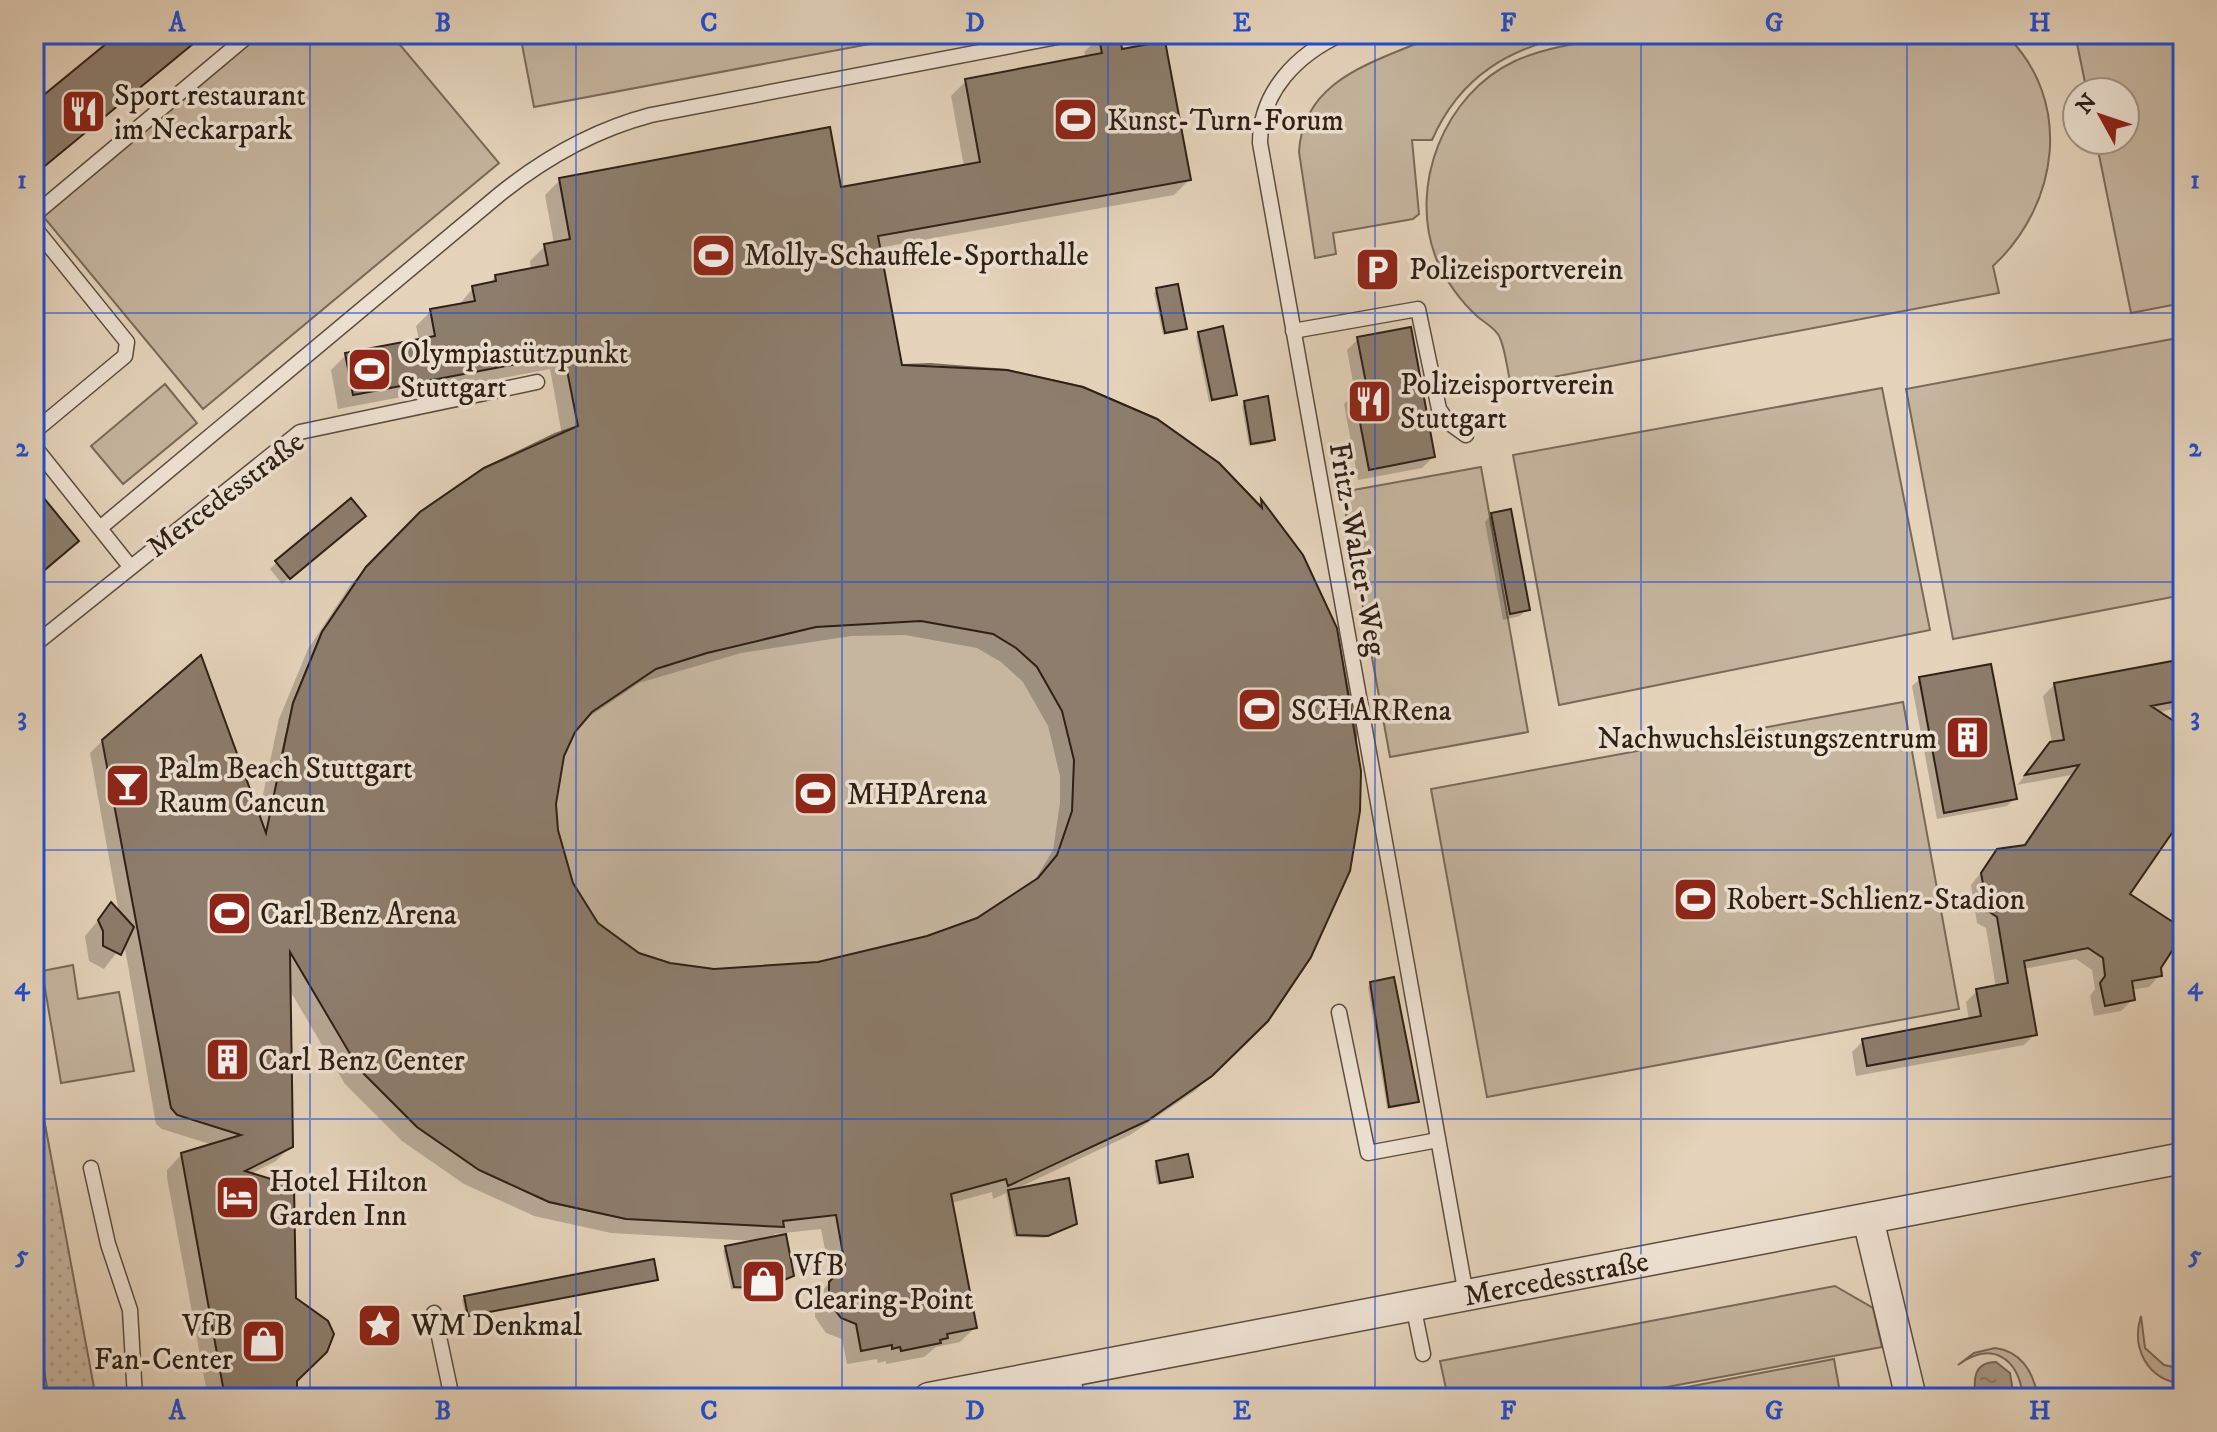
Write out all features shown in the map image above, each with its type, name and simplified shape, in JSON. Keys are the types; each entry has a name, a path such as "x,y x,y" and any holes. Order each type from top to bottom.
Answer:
{"street":[{"name":"Mercedesstraße","path":"929,1398 1074,1384 1413,1305 2183,1158"},
{"path":"1868,1219 1911,1398"}],"lane":[{"path":"34,215 250,34"},
{"path":"100,528 500,194 543,161 576,143 622,123 651,115 1073,34"},
{"name":"Fritz-Walter-Weg","path":"1342,34 1316,48 1286,74 1269,98 1260,128 1293,331 1466,1295"},
{"path":"34,227 127,342 125,356 36,430 34,446 129,565"},
{"path":"1293,331 1418,309 1439,409 1448,422 1466,435"},
{"name":"Mercedesstraße","path":"34,645 129,565 300,432 537,382"},
{"path":"1339,1012 1368,1153 1438,1140"},
{"path":"91,1168 108,1244 130,1310 135,1398"},
{"path":"1413,1305 1423,1354"},
{"path":"434,1313 452,1398"}],"shaded area":[{"path":"260,34 391,34 499,163 203,409 42,215"},
{"path":"520,34 885,34 886,41 534,107"},
{"path":"1439,34 1577,34 1530,47 1490,68 1457,98 1432,140 1412,140 1419,214 1413,219 1333,233 1336,254 1315,258 1299,152 1304,126 1314,105 1329,88 1348,75"},
{"path":"1633,34 2005,34 2027,60 2042,90 2049,120 2050,152 2044,183 2032,213 2015,241 1993,266 1999,293 1511,385 1498,335 1460,298 1436,258 1428,230 1427,201 1430,173 1438,145 1451,119 1469,96 1490,76 1515,61 1558,47"},
{"path":"2075,34 2183,34 2183,303 2131,313 2099,156 2141,156 2141,76 2084,76"},
{"path":"2183,337 2183,595 1953,639 1906,389"},
{"name":"MHPArena","path":"930,364 1007,370 1083,387 1157,419 1219,463 1272,518 1341,654 1356,731 1355,810 1311,957 1268,1021 1212,1076 1147,1121 1078,1153 1006,1179 627,1219 549,1202 479,1170 417,1127 359,1069 277,854 277,778 293,703 322,632 366,567 420,512 484,468 555,434 626,409 852,367"},
{"path":"165,384 197,423 123,484 91,446"},
{"path":"1882,388 1930,630 1559,705 1513,455"},
{"path":"1481,467 1528,732 1390,757 1342,492"},
{"name":"Robert-Schlienz-Stadion","path":"1903,702 1959,1009 1487,1097 1431,789"},
{"path":"73,965 78,999 119,992 134,1071 61,1083 42,971"},
{"path":"39,1092 96,1398 49,1398 34,1314 34,1093"},
{"path":"1835,1286 1873,1308 1882,1347 1608,1398 1448,1398 1440,1361"},
{"path":"2141,1316 2145,1348 2164,1365 2183,1369 2183,1384 2160,1376 2145,1360 2138,1340"},
{"path":"1995,1348 2012,1353 2024,1364 2037,1394 2023,1396 2016,1372 2001,1357 1982,1354 1958,1365 1974,1353"},
{"path":"1834,1359 1841,1398 1630,1398"}],"water":[{"path":"1996,1362 2010,1373 2014,1398 1977,1398 1976,1373 1983,1365"}],"building":[{"path":"118,34 205,34 34,175 34,103"},
{"name":"MHPArena","path":"1098,34 1120,34 1122,49 1165,41 1191,180 878,236 902,365 1007,370 1083,387 1157,419 1219,463 1262,508 1261,499 1303,555 1337,628 1361,771 1360,811 1350,871 1311,957 1268,1021 1212,1076 1147,1121 1008,1186 1006,1179 951,1194 977,1328 947,1334 948,1338 940,1340 941,1343 901,1351 900,1347 892,1349 892,1345 861,1351 856,1324 841,1318 829,1302 829,1282 845,1265 836,1215 783,1221 784,1227 626,1219 549,1202 479,1170 417,1127 359,1069 290,952 293,1147 245,1171 294,1186 296,1298 328,1321 334,1334 327,1352 297,1381 297,1398 225,1398 181,1153 241,1135 177,1115 171,1108 102,740 201,655 266,833 293,703 322,632 366,567 420,512 484,468 578,426 564,355 353,395 345,353 435,336 430,309 475,301 472,286 496,281 495,275 548,265 544,244 570,239 559,178 830,127 841,187 980,162 965,79 1102,53","holes":["921,621 993,634 1016,648 1037,667 1062,711 1074,760 1072,811 1057,855 1038,878 977,918 927,936 818,962 714,969 670,963 639,953 598,923 573,883 558,830 556,804 564,756 575,732 592,712 656,669 707,653 816,627"]},
{"path":"1178,284 1187,329 1165,333 1156,288"},
{"path":"1223,326 1237,395 1212,400 1198,332"},
{"path":"1411,327 1435,457 1369,470 1354,391 1367,388 1357,337"},
{"path":"1268,396 1275,440 1251,444 1244,401"},
{"path":"34,486 79,541 34,579"},
{"path":"351,498 366,516 290,579 275,561"},
{"path":"1511,509 1530,610 1510,614 1491,513"},
{"path":"2183,659 2183,700 2151,706 2183,727 2183,817 2130,894 2176,924 2179,940 2161,968 2162,976 2132,981 2135,1000 2105,1006 2100,983 2105,976 2103,958 2088,948 2024,961 2037,1035 1867,1066 1862,1039 1981,1016 1976,989 2008,983 1997,917 1988,911 1981,873 1997,849 2025,845 2079,765 2025,775 2050,742 2064,740 2054,683"},
{"name":"Nachwuchsleistungszentrum","path":"1991,664 2017,799 1944,813 1919,677"},
{"path":"111,902 134,927 121,955 103,946 103,931 98,920"},
{"path":"1394,977 1419,1102 1389,1107 1370,982"},
{"path":"1188,1154 1193,1177 1160,1183 1156,1161"},
{"path":"1069,1178 1077,1224 1048,1236 1017,1235 1008,1190"},
{"path":"786,1234 794,1276 764,1288 734,1287 725,1246"},
{"path":"654,1259 658,1280 468,1316 464,1296"}],"place":[{"name":"Sport restaurant im Neckarpark","path":"83,112"},
{"name":"Kunst-Turn-Forum","path":"1076,120"},
{"name":"Molly-Schauffele-Sporthalle","path":"713,255"},
{"name":"Polizeisportverein","path":"1378,269"},
{"name":"Olympiastützpunkt Stuttgart","path":"369,370"},
{"name":"Polizeisportverein Stuttgart","path":"1369,401"},
{"name":"SCHARRena","path":"1260,710"},
{"name":"Nachwuchsleistungszentrum","path":"1968,738"},
{"name":"Palm Beach Stuttgart Raum Cancun","path":"127,785"},
{"name":"MHPArena","path":"816,794"},
{"name":"Robert-Schlienz-Stadion","path":"1695,899"},
{"name":"Carl Benz Arena","path":"229,914"},
{"name":"Carl Benz Center","path":"227,1060"},
{"name":"Hotel Hilton Garden Inn","path":"238,1198"},
{"name":"VfB Clearing-Point","path":"763,1282"},
{"name":"WM Denkmal","path":"380,1325"},
{"name":"VfB Fan-Center","path":"264,1342"}]}
